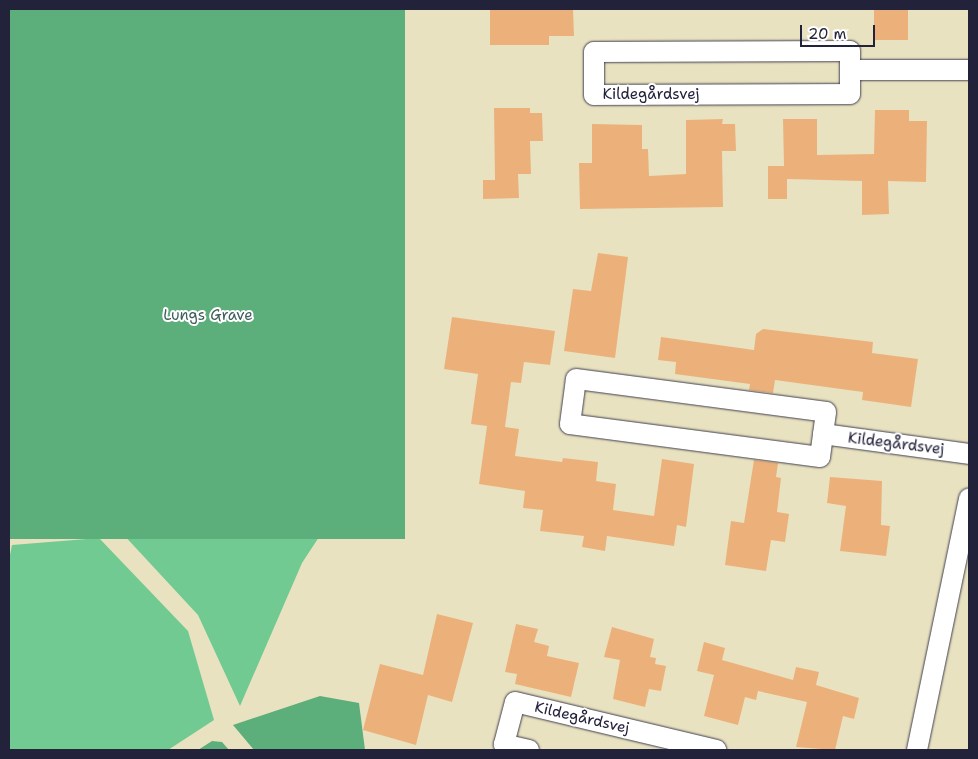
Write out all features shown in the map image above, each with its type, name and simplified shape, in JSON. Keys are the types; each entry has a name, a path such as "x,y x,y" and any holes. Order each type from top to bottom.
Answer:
{"street":[{"name":"Kildegårdsvej","path":"850,51 850,70 850,94 594,95 594,52 850,51"},
{"path":"850,70 969,70"},
{"path":"576,379 826,412 823,434 820,457 570,424 576,379"},
{"name":"Kildegårdsvej","path":"823,434 969,454"},
{"path":"917,750 969,503"},
{"name":"Kildegårdsvej","path":"529,750 504,744 514,702 716,750"}],"green space":[{"name":"Lungs Grave","path":"9,9 405,9 405,539 9,539"},
{"path":"336,511 302,563 240,706 198,615 121,532"},
{"path":"99,538 188,631 214,720 168,750 9,750 9,560 12,545"},
{"path":"320,696 359,703 365,750 254,750 233,725"},
{"path":"212,741 222,742 229,750 198,750"}],"building":[{"path":"573,9 574,36 549,36 549,45 490,45 490,10"},
{"path":"874,9 908,9 908,40 874,40"},
{"path":"494,108 530,108 530,113 542,113 543,141 530,141 531,174 518,174 519,198 483,199 483,180 495,180"},
{"path":"875,110 909,110 909,121 927,121 926,182 888,181 889,214 862,215 862,181 787,179 787,199 768,199 768,166 784,166 783,119 817,119 817,155 874,154"},
{"path":"723,119 722,124 735,124 736,151 722,151 723,207 580,209 579,163 592,163 592,124 642,125 642,149 648,149 649,176 686,174 686,120"},
{"path":"598,253 628,257 615,358 564,351 573,289 591,291"},
{"path":"452,317 555,331 550,365 524,362 521,383 511,382 505,427 519,429 515,456 562,462 563,458 598,462 596,481 616,484 613,510 654,516 662,459 694,464 686,527 677,525 674,546 607,536 605,551 582,547 584,536 540,531 543,510 523,508 525,491 479,484 487,426 471,424 478,374 444,369"},
{"path":"763,329 873,342 872,353 918,359 911,407 862,400 863,392 775,380 773,393 749,390 750,384 675,374 676,362 658,360 661,337 754,350 756,334"},
{"path":"754,460 778,463 776,477 781,478 777,512 789,514 785,542 771,540 766,571 725,565 731,521 744,523"},
{"path":"830,477 882,481 881,525 890,526 886,556 840,551 846,506 827,503"},
{"path":"437,614 473,623 452,702 428,695 416,745 363,730 380,664 423,675"},
{"path":"516,624 538,629 534,642 549,646 547,656 579,663 571,697 515,684 517,674 505,672"},
{"path":"612,627 654,639 650,657 656,658 655,664 666,666 661,691 649,689 645,707 613,699 620,660 604,657"},
{"path":"704,642 725,648 722,660 793,680 796,667 819,672 816,685 859,698 854,719 843,716 835,750 796,747 807,702 758,691 756,700 745,697 738,725 704,716 714,675 697,671"}]}
